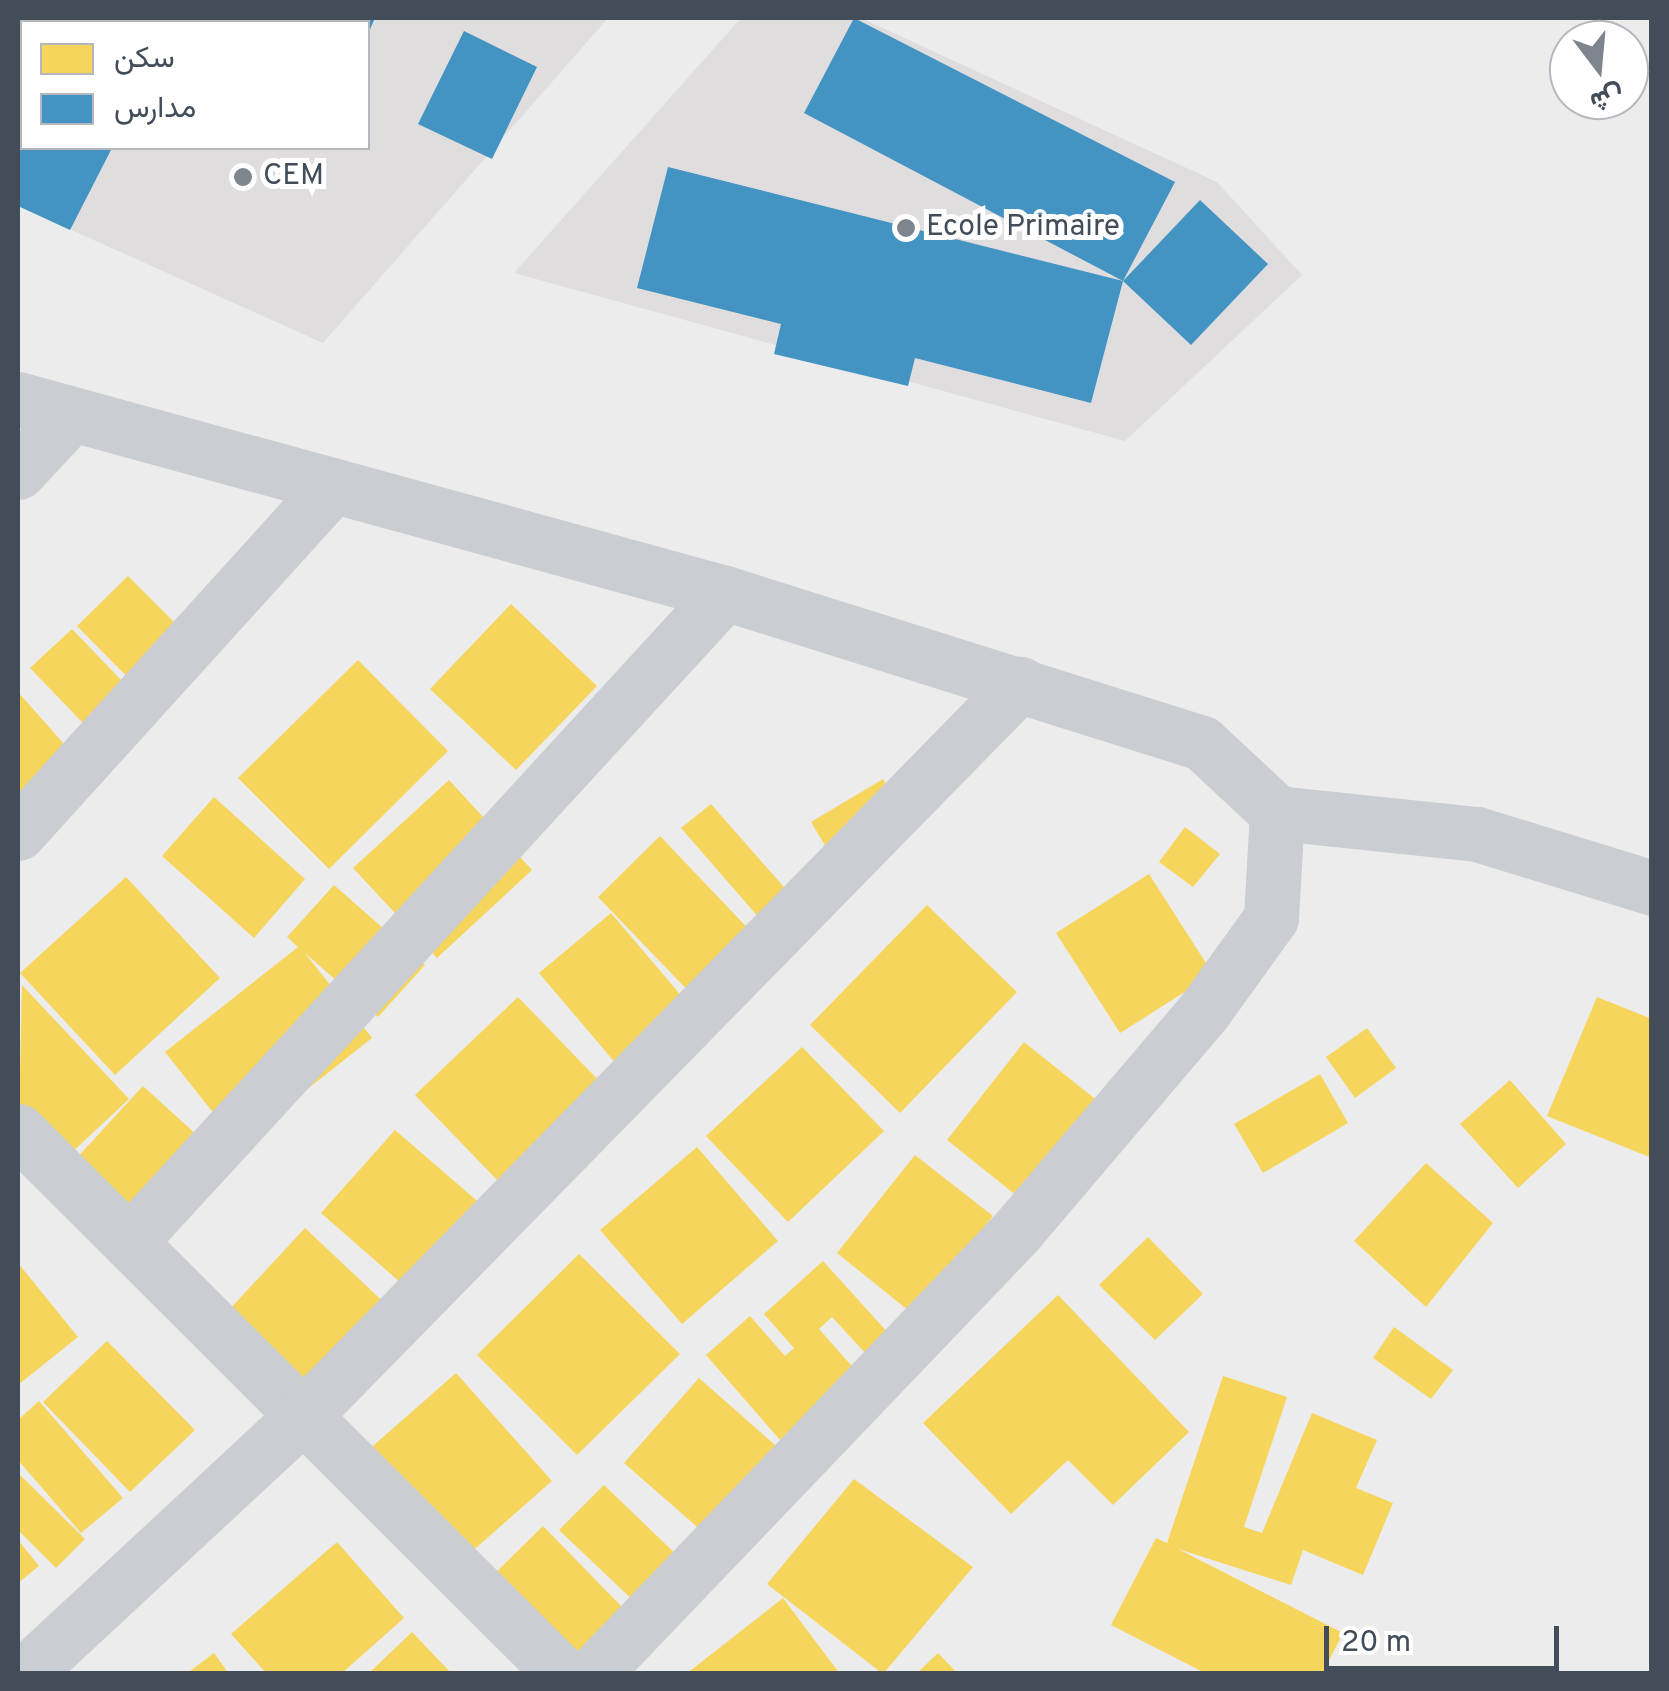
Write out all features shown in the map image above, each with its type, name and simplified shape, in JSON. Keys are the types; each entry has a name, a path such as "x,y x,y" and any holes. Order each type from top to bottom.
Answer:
{"street":[{"path":"18,399 725,593 1202,743 1278,813 1477,834 1652,888"},
{"path":"18,472 72,414"},
{"path":"18,832 333,486"},
{"path":"129,1242 725,593"},
{"path":"26,1660 302,1416 1020,684"},
{"path":"594,1674 1017,1231 1204,1011 1270,918 1278,813"},
{"path":"18,1132 562,1674"}],"shaded area":[{"name":"CEM","path":"18,18 608,18 323,343 18,206"},
{"name":"Ecole Primaire","path":"741,18 861,18 1217,182 1302,275 1125,441 514,273"}],"building: سكن":[{"path":"128,576 206,654 155,705 77,626"},
{"path":"511,604 597,686 516,770 430,689"},
{"path":"72,629 149,709 107,748 30,668"},
{"path":"358,660 448,751 329,869 238,778"},
{"path":"18,692 72,753 18,801"},
{"path":"883,779 903,813 832,857 811,822"},
{"path":"449,780 532,870 437,958 353,868"},
{"path":"214,797 305,879 254,938 162,856"},
{"path":"711,804 797,902 767,927 681,828"},
{"path":"1185,827 1220,854 1193,887 1159,862"},
{"path":"660,836 759,940 697,1000 598,897"},
{"path":"1149,874 1213,974 1120,1033 1056,933"},
{"path":"126,877 220,978 115,1075 20,973"},
{"path":"334,885 425,965 378,1017 305,953 372,1038 238,1144 165,1052 298,947 287,937"},
{"path":"927,905 1017,992 900,1113 810,1025"},
{"path":"611,913 690,1006 618,1066 539,973"},
{"path":"22,985 129,1099 37,1185 18,1164"},
{"path":"518,997 604,1086 501,1184 415,1095"},
{"path":"1597,997 1652,1019 1652,1158 1547,1116"},
{"path":"1367,1028 1396,1068 1355,1098 1326,1057"},
{"path":"1024,1042 1099,1102 1022,1200 947,1140"},
{"path":"802,1047 884,1131 788,1222 706,1136"},
{"path":"1320,1074 1348,1123 1263,1173 1234,1124"},
{"path":"1510,1080 1566,1144 1518,1188 1460,1124"},
{"path":"143,1086 232,1167 150,1256 61,1175"},
{"path":"395,1130 483,1206 409,1290 321,1213"},
{"path":"697,1147 778,1241 682,1324 600,1230"},
{"path":"915,1155 993,1216 914,1315 837,1253"},
{"path":"1426,1163 1493,1223 1426,1307 1354,1241"},
{"path":"305,1228 392,1310 302,1405 216,1324"},
{"path":"1148,1237 1203,1294 1155,1340 1099,1285"},
{"path":"579,1254 680,1354 577,1455 477,1355"},
{"path":"823,1261 890,1335 867,1355 832,1317 819,1329 858,1373 780,1440 706,1355 750,1316 785,1356 794,1348 764,1314"},
{"path":"18,1263 78,1337 18,1385"},
{"path":"1058,1295 1189,1432 1113,1505 1068,1460 1011,1514 923,1423"},
{"path":"1394,1327 1453,1370 1431,1399 1373,1358"},
{"path":"107,1341 195,1430 130,1492 43,1402"},
{"path":"456,1373 552,1481 444,1576 349,1467"},
{"path":"1223,1376 1287,1397 1244,1527 1262,1533 1312,1413 1377,1440 1356,1488 1393,1503 1363,1575 1303,1550 1291,1585 1178,1549 1343,1633 1322,1674 1207,1674 1111,1625 1156,1538 1167,1543"},
{"path":"699,1378 784,1453 710,1538 624,1463"},
{"path":"39,1401 123,1498 81,1533 18,1460 18,1420"},
{"path":"18,1473 85,1539 56,1568 18,1530"},
{"path":"854,1479 973,1567 883,1674 767,1584"},
{"path":"604,1485 682,1560 638,1605 559,1530"},
{"path":"543,1526 623,1608 556,1674 473,1595"},
{"path":"18,1540 39,1566 18,1583"},
{"path":"337,1542 404,1618 341,1674 267,1674 231,1634"},
{"path":"783,1598 840,1674 686,1674"},
{"path":"412,1632 452,1674 368,1674"},
{"path":"214,1653 229,1674 186,1674"},
{"path":"938,1653 958,1674 916,1674"}],"building: مدارس":[{"path":"312,18 375,18 370,29 370,20"},
{"path":"854,18 1175,182 1123,281 804,113"},
{"path":"464,31 537,67 492,159 418,124"},
{"path":"18,90 20,150 111,150 70,230 18,206"},
{"path":"668,167 1123,281 1091,403 915,358 908,386 774,354 781,324 637,288"},
{"path":"1200,200 1268,264 1191,345 1123,281"}],"place":[{"name":"CEM","path":"243,177"},
{"name":"Ecole Primaire","path":"906,228"}]}
